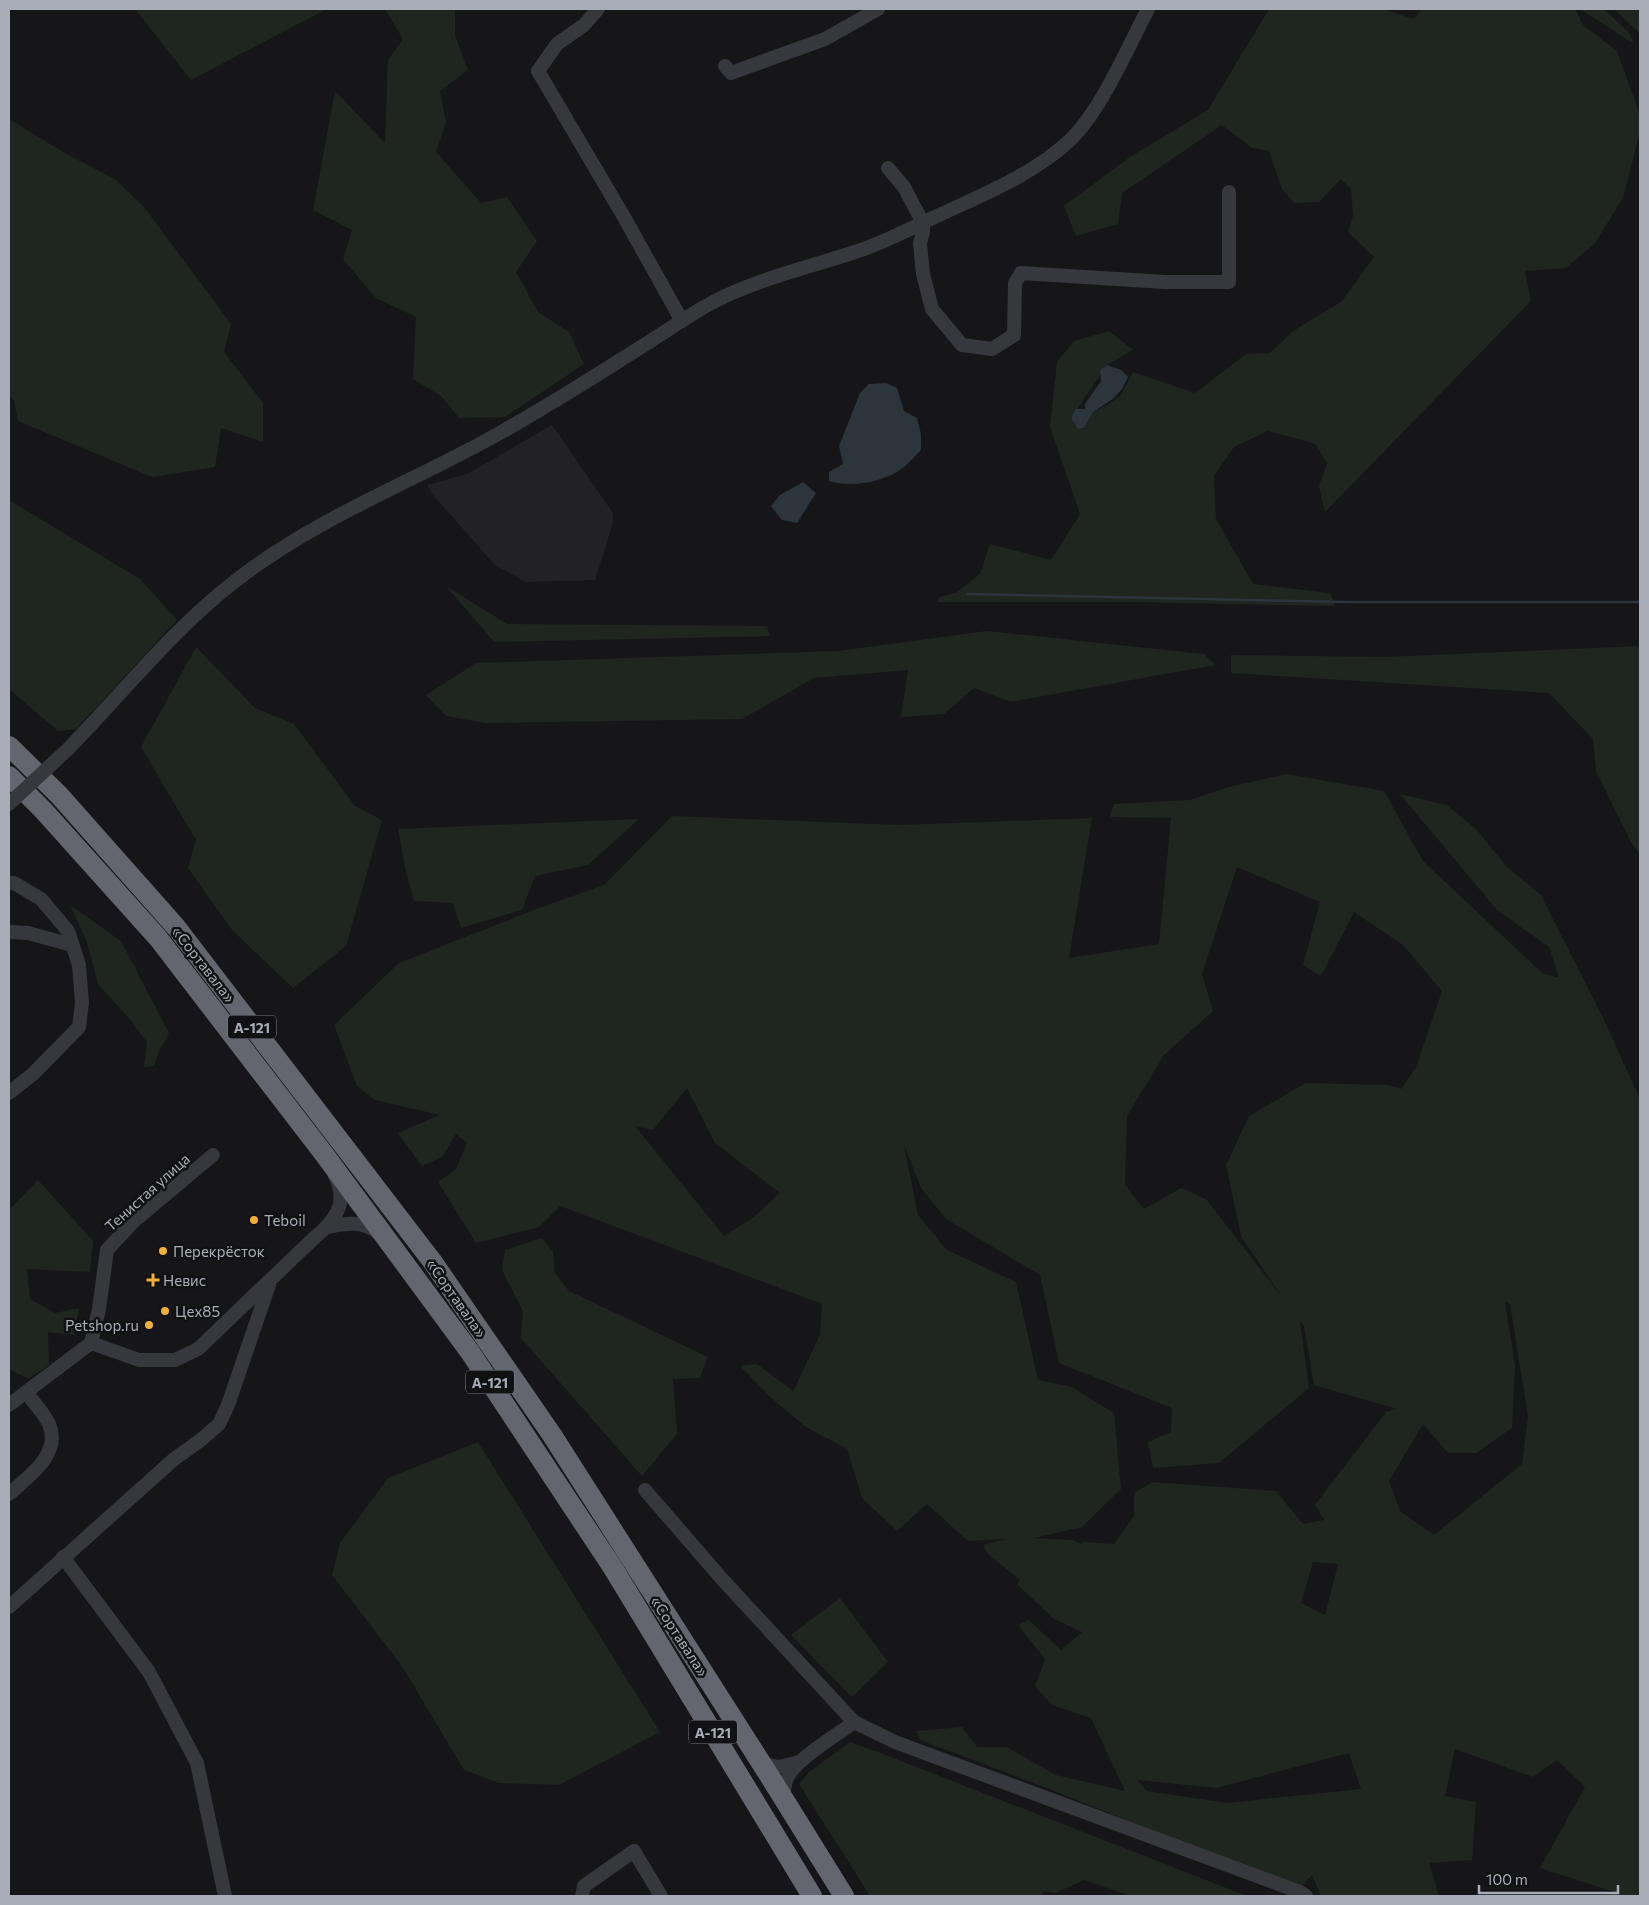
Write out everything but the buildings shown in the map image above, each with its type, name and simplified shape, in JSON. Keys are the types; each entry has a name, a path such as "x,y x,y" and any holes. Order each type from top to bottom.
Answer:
{"highway":[{"name":"«Сортавала»","path":"9,746 59,795 176,927 432,1261 552,1434 844,1896"},
{"name":"«Сортавала»","path":"9,776 43,810 158,938 324,1154 470,1352 613,1568 812,1896"}],"street":[{"path":"598,9 584,25 557,44 538,71 624,216 682,321"},
{"path":"725,66 731,73 825,39 878,9"},
{"path":"9,804 68,749 207,603 267,558 334,517 503,431 589,380 705,307 768,278 862,249 923,223 1046,160 1071,140 1090,116 1148,9"},
{"path":"888,168 904,187 923,223 920,243 923,274 932,309 962,345 992,349 1014,335 1016,284 1021,274 1165,282 1229,282 1229,192"},
{"path":"9,882 41,899 68,931 79,965 82,1004 79,1027 33,1074 9,1093"},
{"path":"9,932 28,932 72,944"},
{"path":"9,1405 91,1343 139,1360 175,1360 198,1349 313,1239 328,1227 337,1213 341,1198 338,1182 324,1154"},
{"name":"Тенистая улица","path":"91,1343 99,1309 107,1250 133,1222 213,1155"},
{"path":"328,1227 347,1222 365,1226 375,1230 398,1254"},
{"path":"9,1607 63,1556 174,1460 219,1424 228,1405 270,1281"},
{"path":"9,1494 46,1458 52,1440 49,1424 26,1392"},
{"path":"645,1490 722,1579 854,1722 895,1742 1306,1896"},
{"path":"63,1556 150,1672 197,1763 224,1896"},
{"path":"783,1798 787,1776 799,1762 854,1722"},
{"path":"760,1761 772,1767 781,1767 799,1762"},
{"path":"582,1896 584,1886 634,1851 661,1896"}],"shaded area":[{"path":"135,9 327,9 191,80"},
{"path":"387,9 455,9 455,35 468,70 440,91 446,122 436,152 481,203 507,197 537,241 516,272 538,312 569,332 584,364 505,417 459,418 441,396 413,379 416,317 376,298 343,259 352,230 313,210 335,91 385,143 388,60 403,39 386,11"},
{"path":"1269,9 1383,9 1414,19 1421,9 1575,9 1583,25 1617,51 1640,115 1640,132 1623,198 1595,243 1566,268 1525,271 1531,301 1325,512 1319,486 1327,464 1316,444 1268,431 1234,447 1214,476 1216,519 1253,584 1330,593 1335,606 1131,602 937,602 940,597 957,592 980,574 990,544 1051,560 1080,514 1050,427 1057,362 1074,341 1109,331 1133,350 1107,365 1071,418 1078,429 1084,428 1093,412 1121,395 1133,372 1195,393 1246,354 1270,353 1293,331 1341,302 1374,257 1348,232 1353,216 1351,189 1341,179 1319,202 1294,203 1282,189 1269,151 1252,148 1222,125 1122,193 1118,224 1076,236 1064,206 1130,157 1208,110"},
{"path":"1580,9 1604,9 1629,33 1634,44"},
{"path":"1614,9 1640,9 1640,34"},
{"path":"9,119 70,156 115,179 144,207 231,324 224,352 263,403 263,442 221,428 215,467 152,477 18,421 14,400 9,396"},
{"path":"1107,365 1121,370 1128,377 1122,389 1114,398 1093,412 1084,428 1078,429 1071,418 1076,409 1085,409 1085,404 1101,381 1100,370"},
{"path":"886,383 897,388 904,411 917,418 921,434 921,450 897,472 878,480 858,484 829,481 829,472 843,464 839,446 860,393 869,384"},
{"path":"552,425 613,513 613,523 595,580 526,582 495,565 433,495 427,485 467,474"},
{"path":"803,482 816,493 797,523 782,520 771,506 780,495"},
{"path":"9,500 140,579 177,620 76,729 58,731 9,689"},
{"path":"446,586 507,624 767,626 770,636 494,642"},
{"path":"987,631 1204,654 1215,665 1011,702 974,688 944,714 901,717 908,670 814,678 742,719 485,723 446,716 426,695 476,663 838,651"},
{"path":"1640,646 1640,854 1631,842 1596,771 1593,739 1549,693 1231,673 1231,655 1384,657"},
{"path":"196,647 255,708 294,724 355,806 382,820 346,946 293,988 232,930 188,868 196,840 141,747"},
{"path":"1286,774 1384,791 1423,861 1542,973 1559,978 1549,947 1497,910 1400,794 1447,805 1477,830 1506,866 1541,895 1604,1020 1640,1099 1640,1896 1610,1896 1614,1892 1540,1868 1585,1787 1557,1760 1533,1777 1455,1749 1445,1796 1476,1802 1472,1860 1429,1863 1439,1896 1321,1896 1312,1875 1299,1889 1039,1785 920,1740 916,1731 962,1727 977,1747 1007,1747 1056,1775 1125,1791 1091,1718 1052,1705 1035,1686 1045,1659 1018,1625 1029,1620 1061,1650 1082,1632 1054,1619 1017,1584 1020,1580 988,1554 983,1545 1005,1539 968,1541 927,1504 897,1531 862,1498 847,1449 806,1427 769,1396 740,1366 757,1364 793,1391 820,1335 822,1304 560,1206 539,1227 476,1243 438,1182 456,1169 467,1143 456,1134 442,1157 422,1166 398,1133 440,1115 375,1100 357,1086 334,1025 399,963 539,908 604,885 672,816 899,825 1092,818 1069,958 1159,944 1171,818 1110,817 1114,804 1190,800 1229,787","holes":["1237,867 1320,902 1303,965 1321,976 1354,912 1403,945 1442,991 1416,1067 1401,1089 1388,1085 1306,1083 1249,1116 1226,1165 1241,1236 1282,1297 1206,1199 1181,1188 1144,1209 1125,1185 1127,1116 1164,1055 1213,1011 1202,974","687,1088 715,1143 780,1193 754,1217 724,1236 635,1126 653,1130","904,1145 921,1188 946,1219 1040,1275 1059,1363 1172,1408 1171,1432 1148,1442 1153,1468 1219,1463 1309,1388 1300,1321 1304,1326 1314,1385 1397,1409 1386,1412 1315,1505 1324,1520 1303,1524 1276,1491 1152,1482 1134,1493 1134,1516 1114,1544 1083,1542 1082,1544 1072,1540 1034,1538 1082,1527 1121,1489 1114,1413 1072,1387 1038,1380 1016,1282 947,1250 918,1215","1505,1302 1510,1304 1528,1416 1522,1464 1434,1535 1400,1511 1389,1481 1423,1424 1448,1453 1476,1453 1512,1428 1515,1366","1313,1562 1338,1564 1325,1615 1301,1603","1349,1753 1361,1789 1227,1803 1147,1791 1137,1780 1216,1788"]},
{"path":"639,819 588,865 535,876 522,910 461,928 453,903 414,901 406,872 398,829"},
{"path":"70,905 121,941 169,1033 159,1051 154,1066 144,1067 147,1042 127,1016 98,984 87,942"},
{"path":"38,1180 93,1241 90,1272 27,1269 30,1299 55,1313 79,1308 74,1335 48,1332 49,1365 28,1379 9,1369 9,1210"},
{"path":"542,1238 553,1252 555,1273 569,1291 708,1357 700,1378 673,1379 677,1434 642,1476 521,1338 523,1311 502,1270 505,1250"},
{"path":"478,1442 660,1732 559,1785 499,1783 464,1770 402,1666 332,1575 340,1543 388,1478"},
{"path":"840,1598 888,1662 852,1697 791,1635"},
{"path":"850,1742 1247,1896 1130,1896 1084,1880 1056,1893 1043,1891 1042,1896 870,1896 799,1784 809,1772"}],"waterway":[{"path":"968,594 1346,602 1640,602"}],"place":[{"name":"Teboil","path":"254,1220"},
{"name":"Перекрёсток","path":"163,1251"},
{"name":"Невис","path":"153,1280"},
{"name":"Цех85","path":"165,1311"},
{"name":"Petshop.ru","path":"149,1325"}]}
